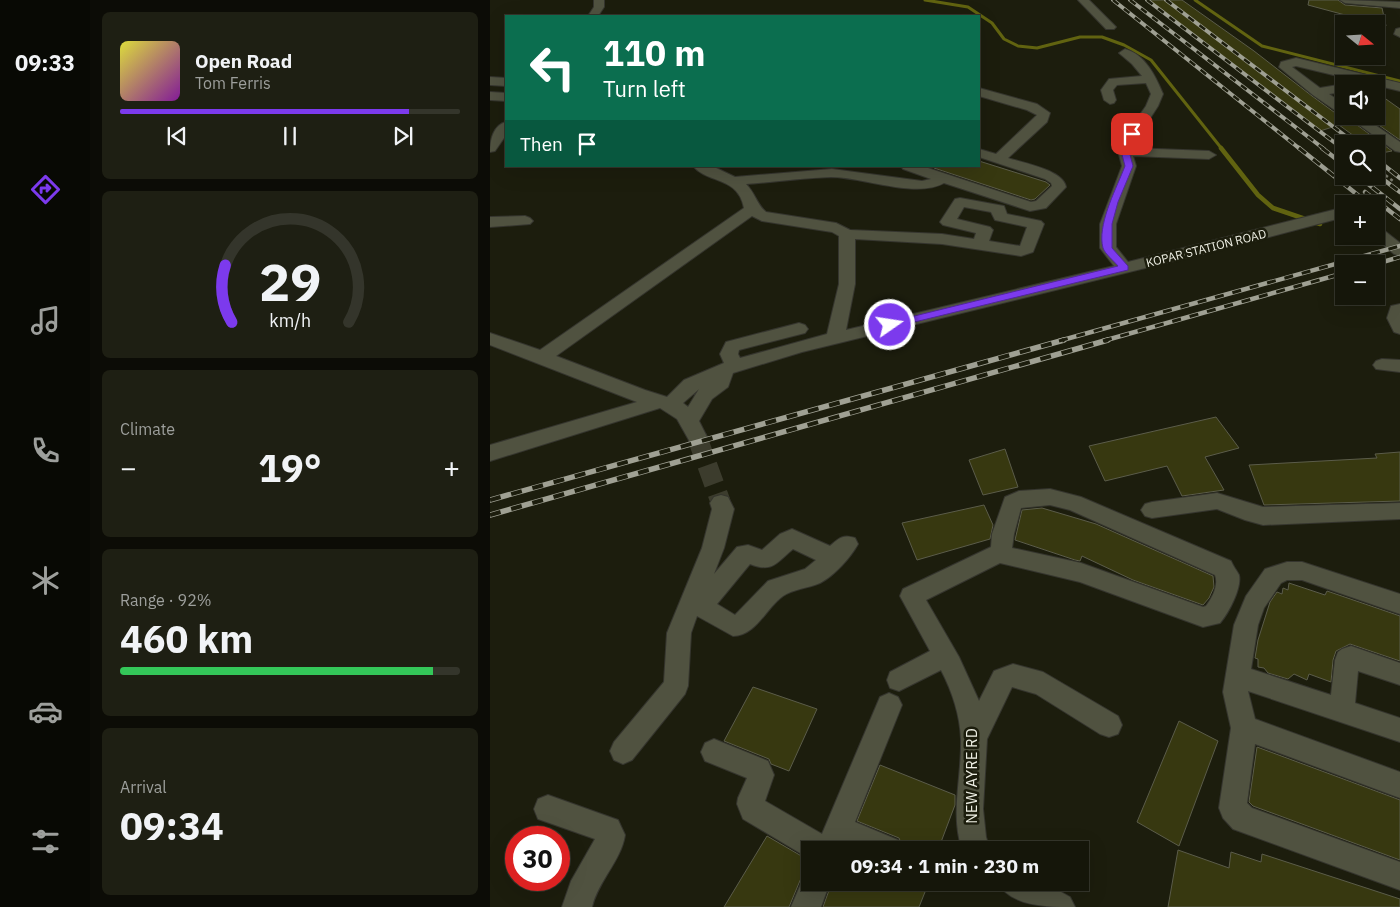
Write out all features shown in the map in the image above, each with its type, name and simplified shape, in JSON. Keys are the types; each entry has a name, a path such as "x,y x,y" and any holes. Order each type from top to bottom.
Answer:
{"street":[{"path":"594,15 599,7 600,0"},
{"path":"1083,0 1110,27"},
{"path":"1345,0 1398,8"},
{"path":"1124,268 1108,248 1108,224 1114,202 1124,183 1129,166 1124,147 1152,106 1157,94 1151,78 1137,60 1125,53"},
{"path":"1335,104 1317,92 1285,67 1285,65 1296,62 1338,75"},
{"path":"1110,100 1107,90 1108,85 1113,82 1151,78"},
{"path":"490,81 505,82"},
{"path":"1385,87 1400,87"},
{"path":"1317,92 1335,89"},
{"path":"1385,90 1400,97"},
{"path":"980,92 1032,106 1044,113 1042,119 998,159"},
{"path":"490,96 505,97"},
{"path":"1366,125 1400,148"},
{"path":"490,148 505,127"},
{"path":"1124,152 1209,155"},
{"path":"911,167 1030,207 1041,205 1059,187 1058,181 1050,176 980,153"},
{"path":"702,167 742,187 751,198 752,209 762,216 836,228 847,234 956,241 1025,251 1036,226 1033,223 1000,217 998,216 999,209 959,202 948,222 976,227 986,232 980,244"},
{"path":"733,181 832,173 922,185 932,184 943,178"},
{"path":"543,357 752,209"},
{"name":"KOPAR STATION ROAD","path":"665,403 691,385 730,368 835,338 1335,214"},
{"path":"490,222 525,221"},
{"path":"956,241 960,233 976,227"},
{"path":"835,338 847,284 847,234"},
{"path":"1385,238 1400,251"},
{"path":"1400,309 1397,310 1395,323 1400,328"},
{"path":"490,339 665,403 681,412 693,429 705,394 721,382 730,368 729,354 732,346 799,329"},
{"path":"1382,365 1400,366"},
{"path":"490,453 665,403"},
{"path":"1050,496 1074,503 1223,568 1228,577 1228,584 1216,612 1207,618 1081,573 1009,557 1001,552 1003,534 1012,503 1019,499 1050,496"},
{"path":"1152,510 1217,501 1230,504 1245,512 1263,516 1400,511"},
{"path":"623,751 676,686 679,633 713,548 723,509 721,503"},
{"path":"792,538 840,551 812,576 776,588 738,626 733,626 704,608 702,604 745,554 764,560 792,538"},
{"name":"NEW AYRE RD","path":"974,841 969,817 974,738 969,712 961,688 911,596 1001,552"},
{"path":"1400,604 1302,571 1287,571 1273,576 1254,603 1246,625 1235,692 1244,728 1233,808 1243,818 1400,876"},
{"path":"899,680 944,655"},
{"path":"1342,710 1347,660 1350,657 1400,674"},
{"path":"974,738 1004,679 1013,675 1043,684 1109,725"},
{"path":"1238,676 1400,730"},
{"path":"833,841 889,705"},
{"path":"1244,728 1400,785"},
{"path":"714,752 760,770 761,777 750,798 750,804 753,809 807,841"},
{"path":"548,809 608,830 611,835 610,841 581,891 577,907"},
{"path":"852,835 866,841"},
{"path":"806,907 812,891"},
{"path":"1029,891 1060,907"}],"path":[{"path":"1385,175 1393,181"}],"building":[{"path":"1148,0 1182,0 1254,51 1335,113 1335,125 1339,125 1320,131"},
{"path":"1309,0 1338,0 1345,5 1382,8 1384,15 1345,15 1308,5"},
{"path":"1385,98 1400,109 1400,140 1379,125 1385,125"},
{"path":"1339,125 1357,125 1371,135 1353,135"},
{"path":"1385,146 1392,151 1385,152"},
{"path":"980,161 1046,182 1050,185 1035,199 1031,200 934,168 980,167"},
{"path":"1216,417 1239,448 1205,457 1224,490 1182,496 1167,466 1105,481 1089,446"},
{"path":"1005,449 1018,487 983,495 969,460"},
{"path":"1400,452 1400,501 1264,505 1249,465 1377,458 1375,454"},
{"path":"984,505 993,525 990,539 917,560 902,523"},
{"path":"1042,508 1096,524 1213,576 1214,587 1209,598 1203,605 1133,580 1082,556 1080,561 1075,560 1015,540 1022,510"},
{"path":"1289,583 1325,595 1327,591 1400,616 1400,661 1350,644 1336,651 1333,660 1331,682 1309,674 1307,680 1294,674 1288,679 1268,673 1264,668 1258,667 1258,659 1255,658 1258,640 1270,602 1277,592 1282,594 1283,588 1288,590"},
{"path":"753,687 817,709 789,771 771,764 769,759 724,741"},
{"path":"1179,721 1218,741 1179,846 1137,822"},
{"path":"1257,747 1400,800 1400,860 1253,806 1249,802"},
{"path":"880,765 955,795 955,805 941,841 900,841 899,838 857,821"},
{"path":"767,836 801,856 801,878 789,907 724,907"},
{"path":"1178,850 1229,868 1231,852 1261,862 1262,854 1400,899 1400,907 1168,907"},
{"path":"829,891 925,891 919,907 823,907"}],"waterway":[{"path":"925,0 968,7 992,23 1004,39 1018,46 1037,48 1080,37 1102,37 1124,45 1151,60 1222,149"},
{"path":"1195,0 1262,46 1400,81"},
{"path":"1221,148 1258,195 1273,208 1320,224"}],"tunnel":[{"path":"697,437 721,503"}],"railway":[{"path":"1113,0 1300,149"},
{"path":"1130,0 1324,149"},
{"path":"1147,0 1335,143"},
{"path":"1166,0 1344,135"},
{"path":"1299,148 1358,195"},
{"path":"1322,148 1335,158"},
{"path":"1385,166 1400,178"},
{"path":"1385,181 1400,192"},
{"path":"1369,185 1400,209"},
{"path":"1365,192 1400,219"},
{"path":"1059,341 1400,246"},
{"path":"1385,261 1400,257"},
{"path":"1103,341 1335,276"},
{"path":"490,500 1064,340"},
{"path":"490,515 1108,340"}],"route":[{"path":"890,325 1124,268 1108,248 1108,224 1114,202 1128,171 1129,166 1125,157 1124,147 1132,134"}]}
